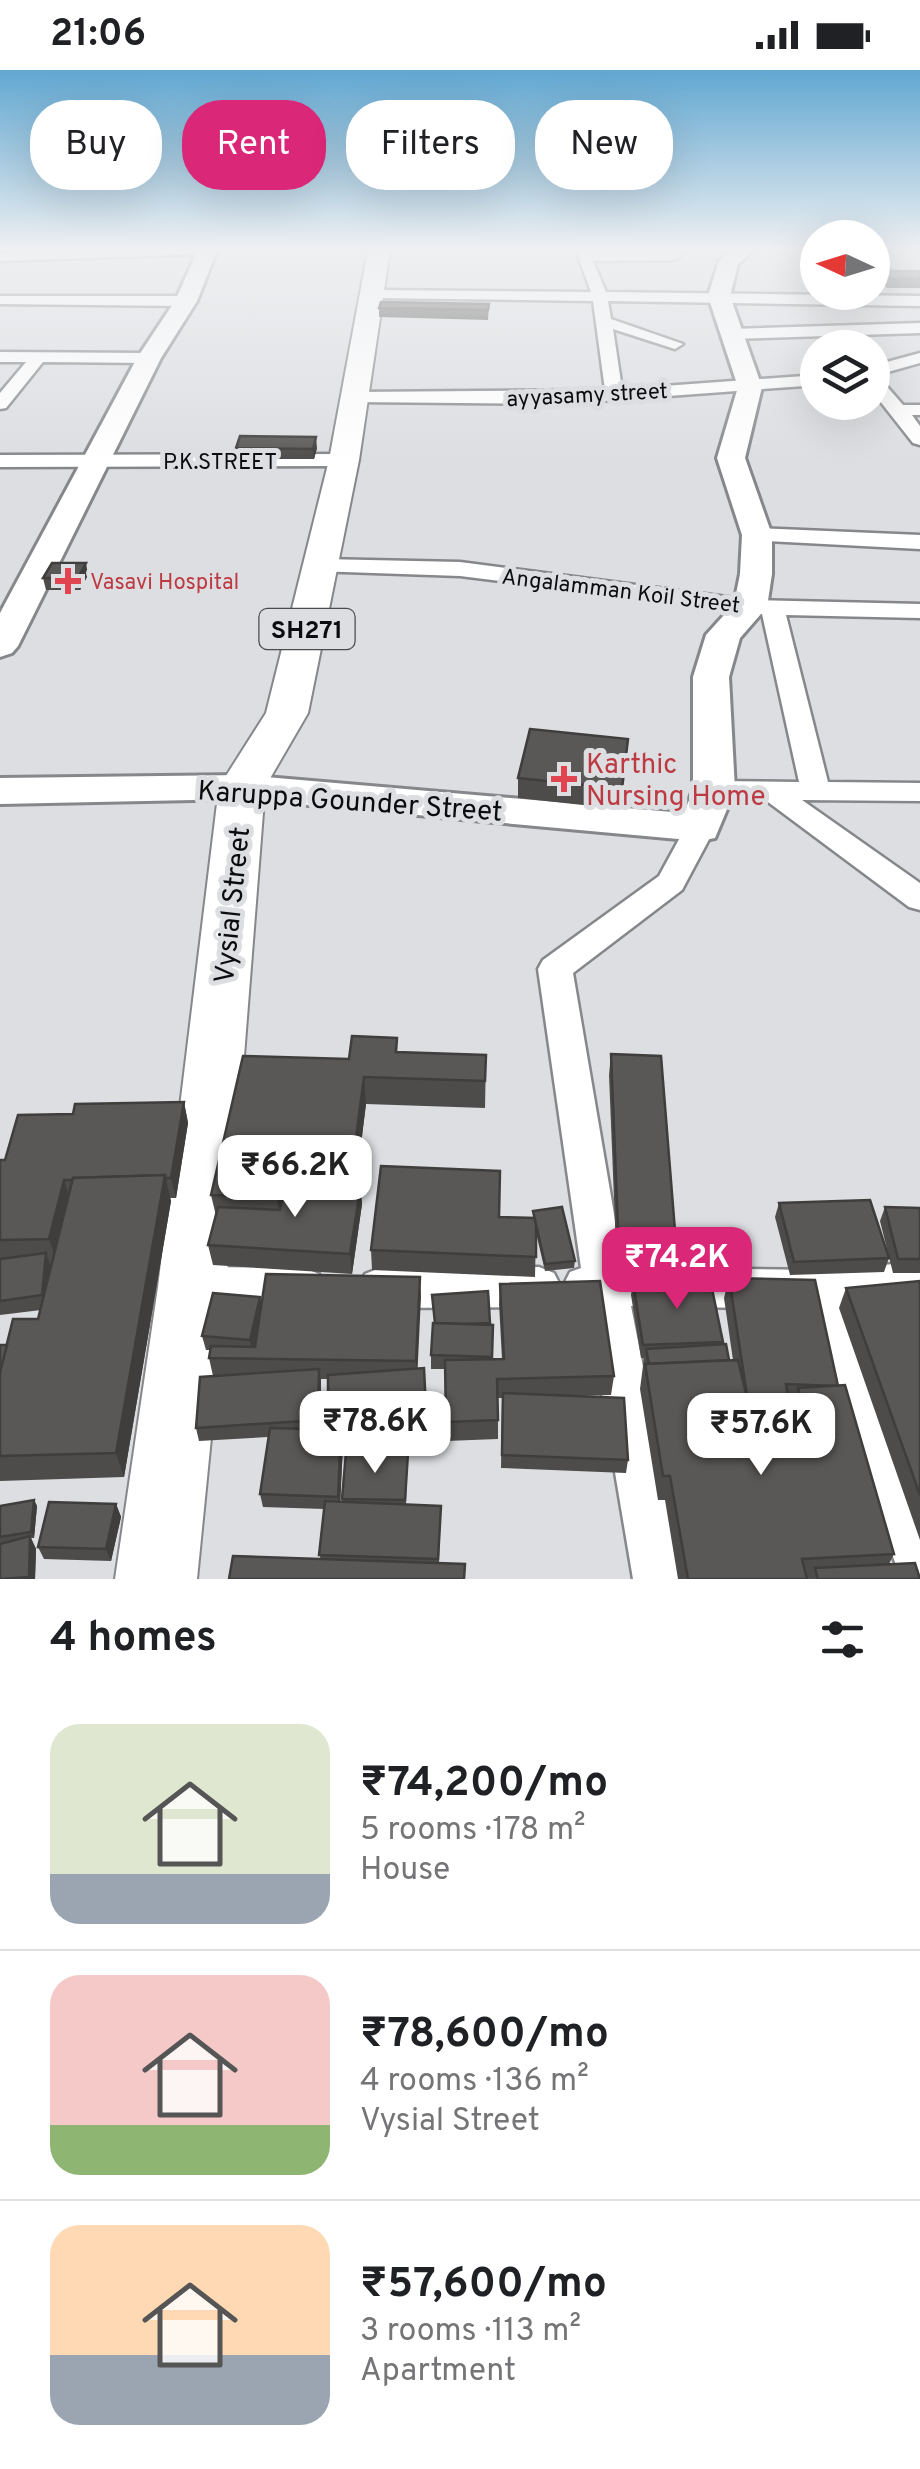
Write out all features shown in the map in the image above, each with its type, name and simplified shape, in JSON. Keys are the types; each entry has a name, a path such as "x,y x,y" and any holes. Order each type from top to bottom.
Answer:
{"main road":[{"name":"Vysial Street","path":"156,1579 192,1287 242,787 286,713 323,566 370,320"}],"street":[{"path":"0,646 149,358 173,320"},
{"path":"726,320 750,387 730,458 758,535 761,607 816,791"},
{"path":"614,392 603,323 622,324 675,344"},
{"path":"730,334 920,328"},
{"path":"0,357 149,358"},
{"path":"0,404 39,358"},
{"path":"890,371 920,358"},
{"path":"890,377 920,374"},
{"name":"ayyasamy street","path":"356,396 559,399 614,392 800,382"},
{"path":"890,382 920,390"},
{"path":"890,399 920,440"},
{"path":"898,410 920,410"},
{"path":"898,448 920,448"},
{"name":"P.K.STREET","path":"0,461 344,460"},
{"path":"758,535 920,542"},
{"name":"Angalamman Koil Street","path":"323,566 460,570 761,607 920,611"},
{"path":"660,1579 605,1286 555,970 672,883 707,809 711,677 724,635 761,607"},
{"name":"Karuppa Gounder Street","path":"0,791 242,787 707,809"},
{"path":"707,809 771,791 920,792"},
{"path":"771,791 920,899"},
{"path":"192,1287 819,1290 920,1281"},
{"path":"819,1290 920,1564"}],"building":[{"path":"240,436 316,437 313,449 236,448"},
{"path":"52,563 86,563 78,578 43,578"},
{"path":"530,729 628,739 622,789 518,778"},
{"path":"352,1036 397,1038 396,1052 486,1055 485,1081 364,1077 351,1175 282,1172 277,1197 211,1195 243,1056 349,1059"},
{"path":"611,1054 661,1056 677,1256 619,1253"},
{"path":"184,1102 171,1178 165,1175 64,1180 49,1239 0,1240 0,1160 5,1160 18,1115 73,1114 75,1104"},
{"path":"381,1166 500,1171 499,1217 536,1218 536,1257 371,1250"},
{"path":"165,1175 116,1453 0,1456 0,1372 13,1319 38,1319 73,1178"},
{"path":"286,1179 361,1184 350,1254 208,1245 218,1207 280,1210"},
{"path":"870,1200 889,1258 794,1262 779,1203"},
{"path":"562,1207 575,1261 545,1264 533,1211"},
{"path":"885,1207 920,1208 920,1259 898,1259"},
{"path":"46,1253 42,1295 0,1301 0,1259"},
{"path":"266,1274 420,1277 416,1361 209,1358 211,1346 255,1347"},
{"path":"729,1278 815,1280 838,1386 786,1384 788,1396 747,1395"},
{"path":"710,1279 723,1342 643,1345 633,1282"},
{"path":"600,1281 614,1376 497,1379 498,1420 446,1422 445,1360 504,1359 500,1284"},
{"path":"920,1281 920,1495 846,1288"},
{"path":"488,1291 490,1323 435,1323 432,1295"},
{"path":"213,1293 260,1297 250,1340 202,1336"},
{"path":"433,1323 493,1325 492,1357 431,1355"},
{"path":"726,1344 729,1360 649,1364 646,1349"},
{"path":"0,1345 7,1345 0,1372"},
{"path":"738,1360 759,1449 812,1446 798,1388 845,1385 894,1554 802,1559 807,1579 688,1579 670,1476 663,1476 645,1364"},
{"path":"424,1368 426,1408 328,1415 328,1375"},
{"path":"319,1369 318,1420 196,1428 200,1377"},
{"path":"503,1393 624,1398 628,1460 502,1455"},
{"path":"270,1428 341,1430 338,1497 260,1494"},
{"path":"346,1452 408,1453 405,1500 342,1499"},
{"path":"34,1500 31,1532 0,1537 0,1506"},
{"path":"325,1501 441,1506 438,1559 319,1555"},
{"path":"49,1502 116,1504 106,1549 38,1547"},
{"path":"30,1536 29,1577 0,1579 0,1544"},
{"path":"233,1556 465,1564 464,1579 229,1579"},
{"path":"915,1563 920,1579 818,1579 815,1568"}],"place":[{"name":"Vasavi Hospital","path":"68,581"},
{"name":"Karthic Nursing Home","path":"564,779"}]}
